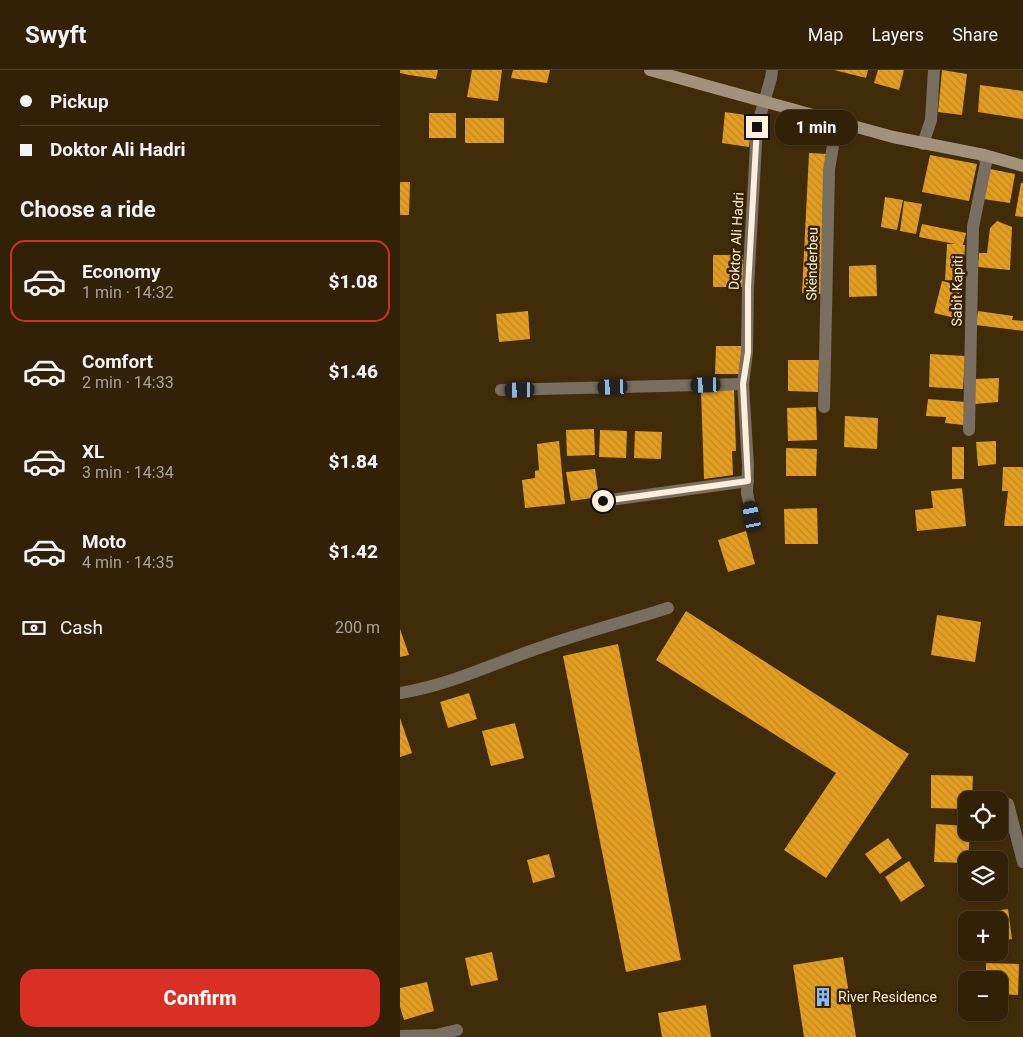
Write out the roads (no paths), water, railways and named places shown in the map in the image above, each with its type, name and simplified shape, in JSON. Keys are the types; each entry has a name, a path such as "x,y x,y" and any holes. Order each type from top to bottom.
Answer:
{"main road":[{"path":"650,70 669,72 837,122 923,144 984,155 1023,166"}],"street":[{"path":"763,101 772,70"},
{"path":"923,144 931,120 934,70"},
{"name":"Doktor Ali Hadri","path":"752,516 747,493 743,384 748,352 748,287 757,127 763,101"},
{"name":"Skënderbeu","path":"824,407 829,170 837,122"},
{"name":"Sabit Kapiti","path":"969,430 973,227 986,163 984,155"},
{"path":"501,390 743,384"},
{"path":"603,501 748,481"},
{"path":"400,693 420,690 457,679 544,646 668,608"},
{"path":"1008,804 1023,862"},
{"path":"400,1036 436,1035 457,1030"}],"place":[{"name":"River Residence","path":"823,997"}]}
